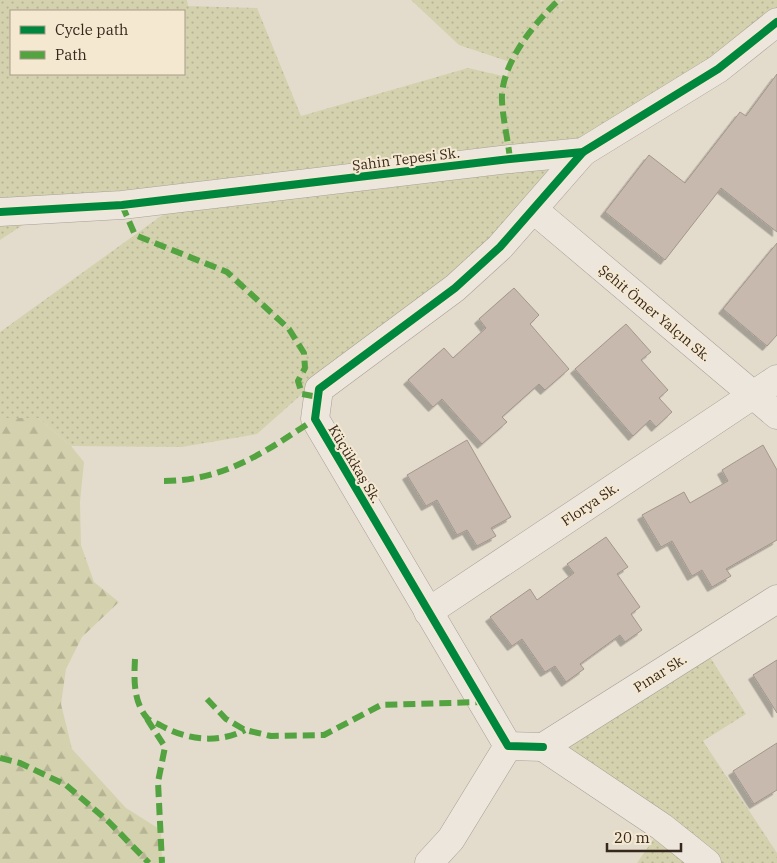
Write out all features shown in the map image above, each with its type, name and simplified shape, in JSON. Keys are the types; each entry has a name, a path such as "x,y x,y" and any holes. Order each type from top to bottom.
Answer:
{"street":[{"path":"772,0 777,10"},
{"name":"Şahin Tepesi Sk.","path":"0,212 122,205 583,152 718,69 777,22"},
{"name":"Küçükkaş Sk.","path":"508,746 315,419 319,389 455,288 500,247 583,152"},
{"name":"Şehit Ömer Yalçın Sk.","path":"534,210 753,397 777,415"},
{"name":"Florya Sk.","path":"428,612 753,397 777,379"},
{"name":"Pınar Sk.","path":"543,747 777,598"},
{"path":"429,863 451,838 508,746 543,747 662,827 707,863"}],"green space":[{"path":"0,0 187,0 188,6 257,8 301,116 468,68 507,77 510,62 459,45 411,0 560,0 561,2 564,0 777,0 777,22 583,152 318,397 302,394 257,434 182,447 71,446 38,418 0,418 0,332 186,198 47,209 0,240"},
{"path":"0,418 38,418 71,446 84,462 80,502 81,545 94,582 119,602 82,637 66,669 61,704 72,749 126,808 161,830 162,863 0,863"},
{"path":"703,646 746,714 703,741 777,853 777,863 637,863 662,827 543,747"}],"building":[{"path":"777,74 777,232 721,188 665,260 605,212 649,155 685,183 740,112 746,116"},
{"path":"777,243 777,335 767,346 723,309"},
{"path":"514,288 539,315 530,324 569,369 545,390 539,384 502,417 507,422 482,444 442,399 433,407 408,380 444,348 453,358 486,328 479,319"},
{"path":"626,324 651,352 641,360 668,390 659,398 672,412 656,427 650,420 633,436 575,369"},
{"path":"467,440 511,517 491,528 496,536 477,546 467,530 457,535 437,500 426,506 407,475"},
{"path":"763,445 777,470 777,540 726,569 731,576 712,587 702,570 692,576 672,541 661,547 642,515 684,492 690,503 728,481 722,470"},
{"path":"606,537 628,567 617,574 640,607 631,614 642,630 625,642 620,635 580,664 584,669 566,682 555,666 545,672 522,639 512,646 490,617 530,589 537,600 574,573 567,564"},
{"path":"777,660 777,713 753,675"},
{"path":"777,743 777,790 754,804 733,771"}],"marked path":[{"path":"510,159 502,101 507,73 520,46 529,33 559,0"},
{"path":"122,205 135,235 227,272 289,329 304,353 305,368 298,381 302,394 318,397"},
{"path":"164,481 186,480 225,470 262,453 315,419"},
{"path":"135,659 137,697 142,711 150,720 170,730 191,737 213,739 245,730"},
{"path":"207,699 226,719 245,730 271,736 324,735 381,705 481,702"},
{"path":"147,719 165,747 158,782 162,863"},
{"path":"0,758 20,763 66,785 109,822 149,863"}],"cycle path":[{"path":"0,212 122,205 583,152 718,69 777,22"},
{"path":"543,747 508,746 315,419 319,389 455,288 500,247 583,152"}]}
